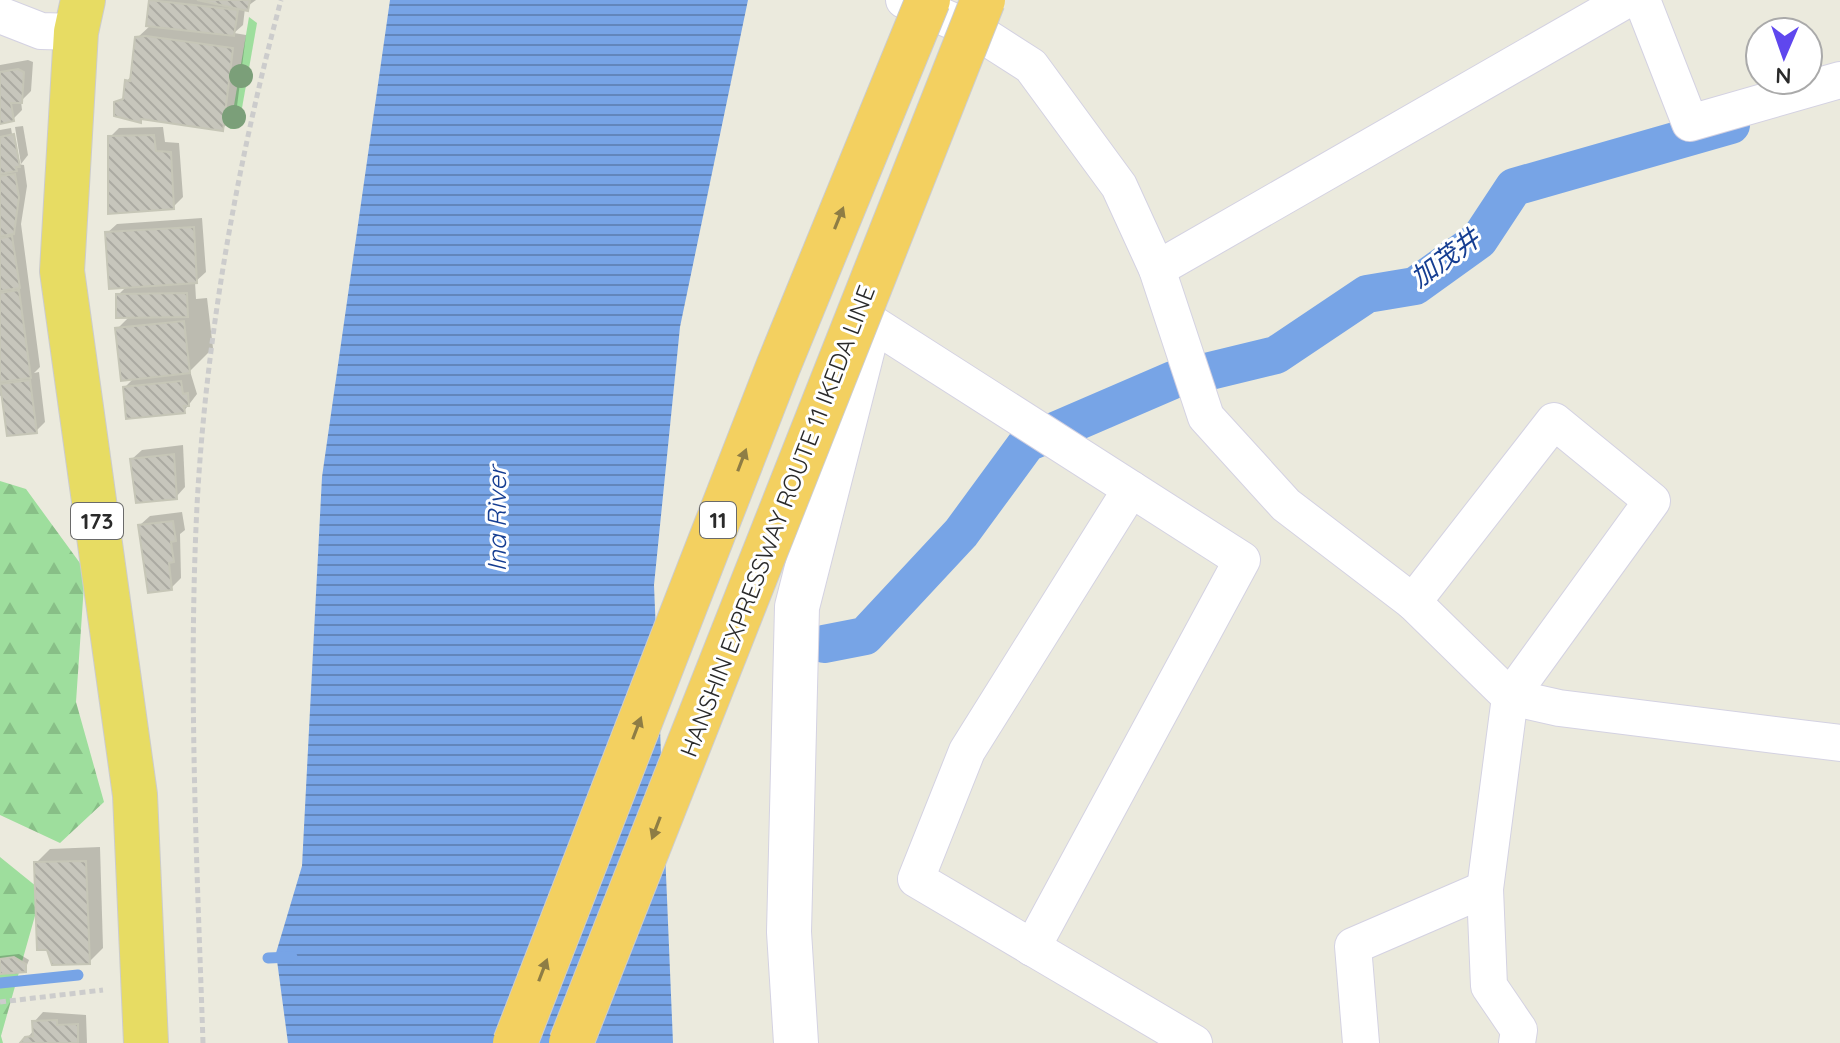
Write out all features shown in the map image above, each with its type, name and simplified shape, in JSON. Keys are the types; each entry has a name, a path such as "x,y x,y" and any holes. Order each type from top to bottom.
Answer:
{"highway":[{"name":"11","path":"515,1043 778,367 928,0"},
{"name":"HANSHIN EXPRESSWAY ROUTE 11 IKEDA LINE","path":"571,1043 986,11"},
{"name":"173","path":"79,16 62,271 135,795 146,1043"}],"street":[{"path":"904,0 986,11 1031,66 1119,186 1157,269 1206,417 1286,505 1413,602 1510,697 1559,708 1840,743"},
{"path":"1157,269 1626,0"},
{"path":"1642,0 1690,123 1840,80"},
{"path":"796,1043 789,932 797,607 870,322 986,11"},
{"path":"0,15 41,31 79,16"},
{"path":"870,322 1242,560 1032,948"},
{"path":"1413,602 1554,421 1652,501 1510,697 1485,889 1489,986 1519,1030 1517,1043"},
{"path":"1131,489 967,751 916,879 1194,1043"},
{"path":"1361,1043 1353,946 1485,889"}],"path":[{"path":"203,1043 192,709 197,503 219,294 262,72 281,0"},
{"path":"0,1002 103,990"}],"green space":[{"path":"249,17 257,23 239,125 230,129"},
{"path":"0,481 26,489 85,570 76,702 104,802 60,843 0,815"},
{"path":"0,857 42,891 1,1036 3,1043 0,1043"}],"water":[{"name":"Ina River","path":"390,0 748,0 680,327 654,585 673,1043 288,1043 276,953 302,866 322,477"}],"building":[{"path":"149,0 238,10 234,36 146,26"},
{"path":"197,0 250,0 248,11"},
{"path":"135,37 233,48 223,131 141,119 141,123 114,116 114,102 123,99 125,80 130,81"},
{"path":"18,69 24,72 22,103 11,103 14,121 0,124 0,72"},
{"path":"14,134 20,167 16,167 17,171 0,174 0,137"},
{"path":"154,135 156,151 171,152 174,209 108,214 108,136"},
{"path":"15,174 19,197 14,234 0,236 0,176"},
{"path":"194,227 197,283 109,289 105,232"},
{"path":"12,236 20,288 0,291 0,238"},
{"path":"19,290 31,378 0,382 0,293"},
{"path":"187,293 188,317 116,318 116,294"},
{"path":"184,321 190,373 121,381 115,328"},
{"path":"30,380 37,433 7,436 0,384"},
{"path":"181,381 183,394 188,393 189,406 184,406 185,413 126,419 123,387"},
{"path":"174,454 177,499 136,503 130,459"},
{"path":"173,521 176,541 171,542 174,562 169,563 172,590 148,593 138,525"},
{"path":"86,861 90,964 52,965 47,950 37,950 34,862"},
{"path":"14,957 26,964 26,972 0,974 0,959"},
{"path":"57,1020 57,1025 78,1024 78,1043 20,1043 25,1037 33,1036 32,1021"}],"waterway":[{"name":"加茂井","path":"824,644 865,636 961,533 1027,443 1173,380 1276,355 1367,294 1415,286 1479,240 1514,187 1731,125"},
{"path":"268,958 292,957"},
{"path":"0,983 78,975"}]}
